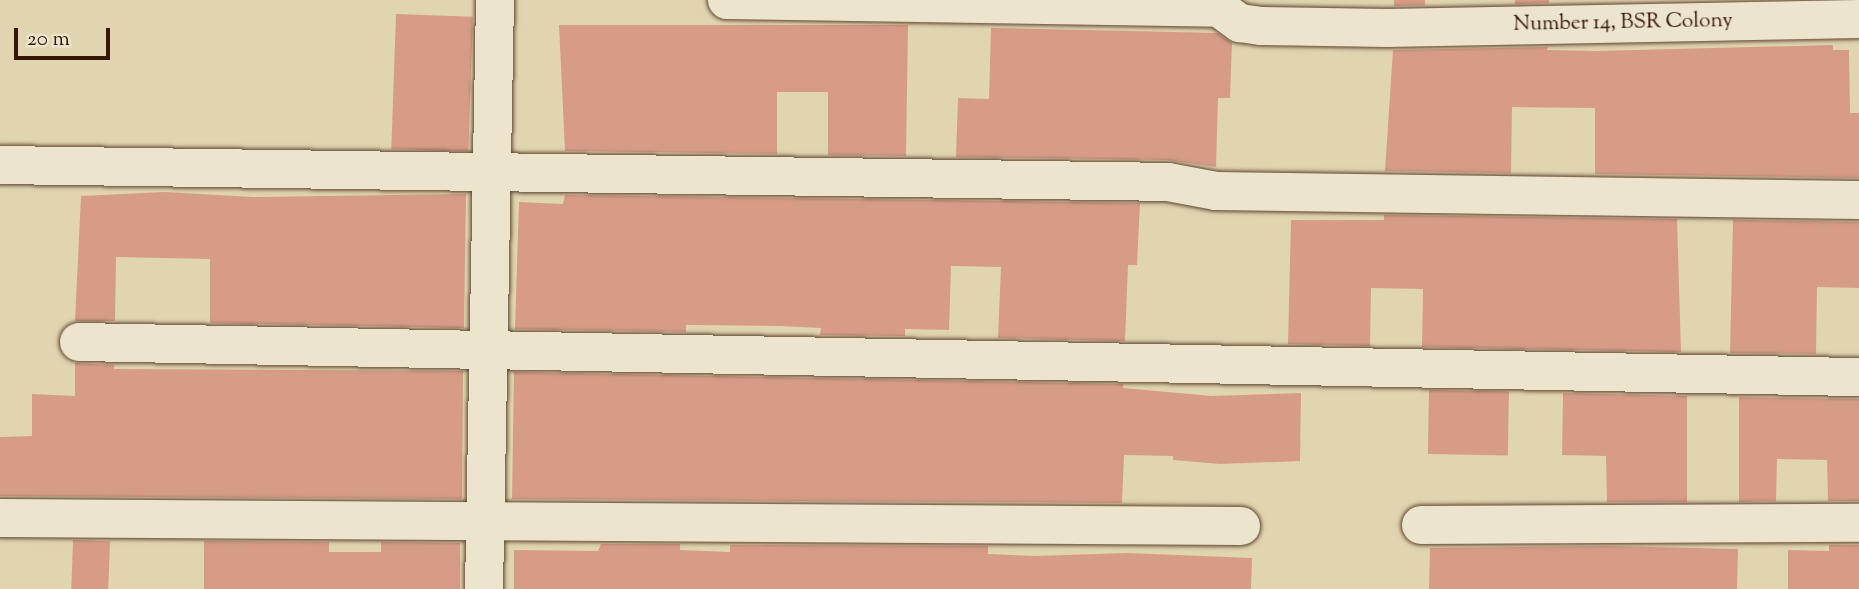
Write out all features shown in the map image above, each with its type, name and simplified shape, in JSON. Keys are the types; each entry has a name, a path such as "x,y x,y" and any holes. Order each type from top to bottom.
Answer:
{"street":[{"path":"484,589 495,0"},
{"name":"Number 14, BSR Colony","path":"727,0 1219,8 1240,23 1262,26 1387,28 1859,19"},
{"path":"0,165 1168,182 1216,191 1859,200"},
{"path":"79,342 1859,377"},
{"path":"0,518 1241,526"},
{"path":"1422,525 1859,523"}],"building":[{"path":"1394,0 1425,0 1425,5 1394,6"},
{"path":"1515,0 1549,0 1549,3 1515,4"},
{"path":"396,14 473,17 468,152 391,149"},
{"path":"559,25 908,25 906,156 828,155 828,92 777,92 777,154 565,151"},
{"path":"991,28 1217,33 1232,43 1230,98 1218,98 1216,167 1168,160 956,157 958,98 989,99"},
{"path":"1833,45 1833,50 1849,50 1850,113 1859,113 1859,178 1595,174 1595,108 1512,107 1511,173 1385,171 1393,50 1548,47 1547,50 1597,51"},
{"path":"165,192 253,197 466,194 464,328 210,323 210,259 116,257 115,321 75,321 81,196"},
{"path":"565,195 1140,203 1137,265 1128,265 1125,341 998,338 1001,267 951,266 949,330 905,329 905,336 820,335 821,328 780,326 686,325 686,332 515,329 519,202 563,204"},
{"path":"1384,215 1677,219 1681,352 1422,347 1423,289 1371,288 1370,346 1288,344 1291,220 1384,220"},
{"path":"1733,220 1859,222 1859,288 1817,287 1816,354 1730,353"},
{"path":"75,363 114,365 114,369 463,371 462,499 0,496 0,437 32,436 32,394 75,396"},
{"path":"514,372 1123,384 1123,388 1212,396 1301,393 1300,461 1220,464 1173,460 1173,456 1124,455 1122,503 512,499"},
{"path":"1429,390 1509,391 1508,455 1428,454"},
{"path":"1563,393 1687,396 1687,502 1607,502 1606,456 1562,455"},
{"path":"1739,397 1859,399 1859,501 1828,501 1827,460 1777,459 1776,501 1739,502"},
{"path":"73,540 110,541 108,589 71,589"},
{"path":"204,541 329,542 329,552 381,552 381,542 460,543 460,589 204,589"},
{"path":"601,544 680,544 680,550 730,552 730,545 988,546 988,554 1034,556 1127,553 1252,558 1251,589 514,589 514,550 598,551"},
{"path":"1829,545 1859,545 1859,589 1788,589 1788,550 1829,551"},
{"path":"1607,546 1738,549 1737,589 1429,589 1430,548"}]}
